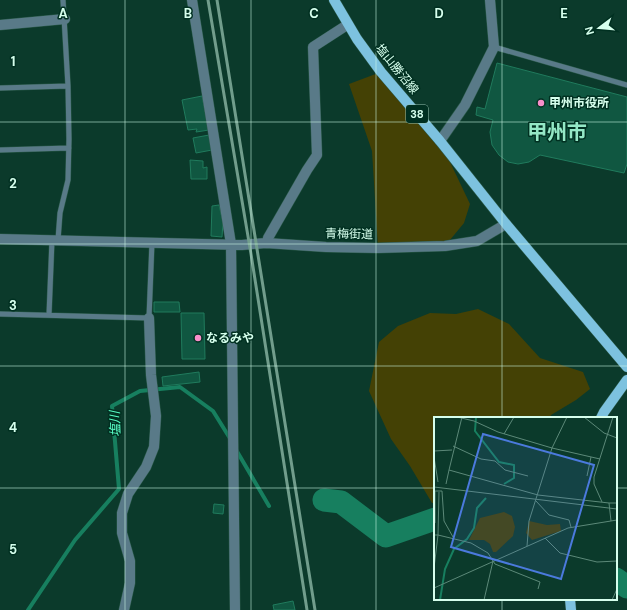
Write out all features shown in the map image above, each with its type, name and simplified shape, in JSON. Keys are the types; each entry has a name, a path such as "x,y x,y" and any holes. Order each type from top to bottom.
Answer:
{"main road":[{"name":"塩山勝沼線","path":"334,0 347,25 381,72 440,141 506,224"},
{"name":"38","path":"506,224 627,367"},
{"path":"602,417 627,380"},
{"path":"570,600 571,610"}],"street":[{"path":"192,0 231,244 235,610"},
{"path":"440,141 465,105 494,47 490,0"},
{"path":"0,25 65,19"},
{"path":"268,243 268,238 287,203 317,155 313,46 347,25"},
{"name":"青梅街道","path":"0,239 231,244 268,243 356,248 445,246 477,240 506,224"},
{"path":"124,610 130,583 130,561 122,533 122,513 128,494 146,467 154,447 156,416 151,375 149,318"}],"lane":[{"path":"49,315 55,240 68,180 68,86 63,0"},
{"path":"494,47 627,85"},
{"path":"0,88 68,86"},
{"path":"0,150 69,148"},
{"path":"0,314 149,318 152,242"}],"shaded area":[{"path":"381,72 440,141 470,204 464,223 445,246 378,248 372,151 349,84"},
{"path":"478,309 509,324 540,358 583,372 590,389 576,400 551,415 550,417 434,417 434,503 432,503 410,466 391,439 369,391 379,342 398,326 430,313 456,314"}],"building":[{"path":"497,63 627,97 627,164 624,173 540,155 529,162 518,164 508,162 499,155 492,145 490,132 493,120 476,115 477,107 485,109"},
{"path":"202,96 209,130 196,132 197,129 188,130 182,100"},
{"path":"209,135 212,150 196,153 193,138"},
{"path":"190,160 203,161 203,168 207,167 207,179 191,179"},
{"path":"219,205 223,222 222,237 211,236 212,206"},
{"path":"154,302 179,302 180,312 154,312"},
{"path":"181,313 204,313 205,359 182,359"},
{"path":"199,372 200,382 163,386 162,377"},
{"path":"214,504 224,505 223,514 213,513"},
{"path":"293,601 295,610 274,610 273,605"}],"waterway":[{"name":"塩川","path":"28,610 75,540 119,489 112,406 140,391 180,387 213,411 231,440"},
{"name":"塩川","path":"235,448 269,506"},
{"name":"塩川","path":"324,500 341,502 386,536 434,519"},
{"name":"塩川","path":"617,580 627,587"}],"railway":[{"path":"208,0 251,254 307,610"},
{"path":"217,0 315,610"}],"place":[{"name":"甲州市役所","path":"541,103"},
{"name":"なるみや","path":"198,338"}],"district":[{"name":"甲州市","path":"557,132"}]}
